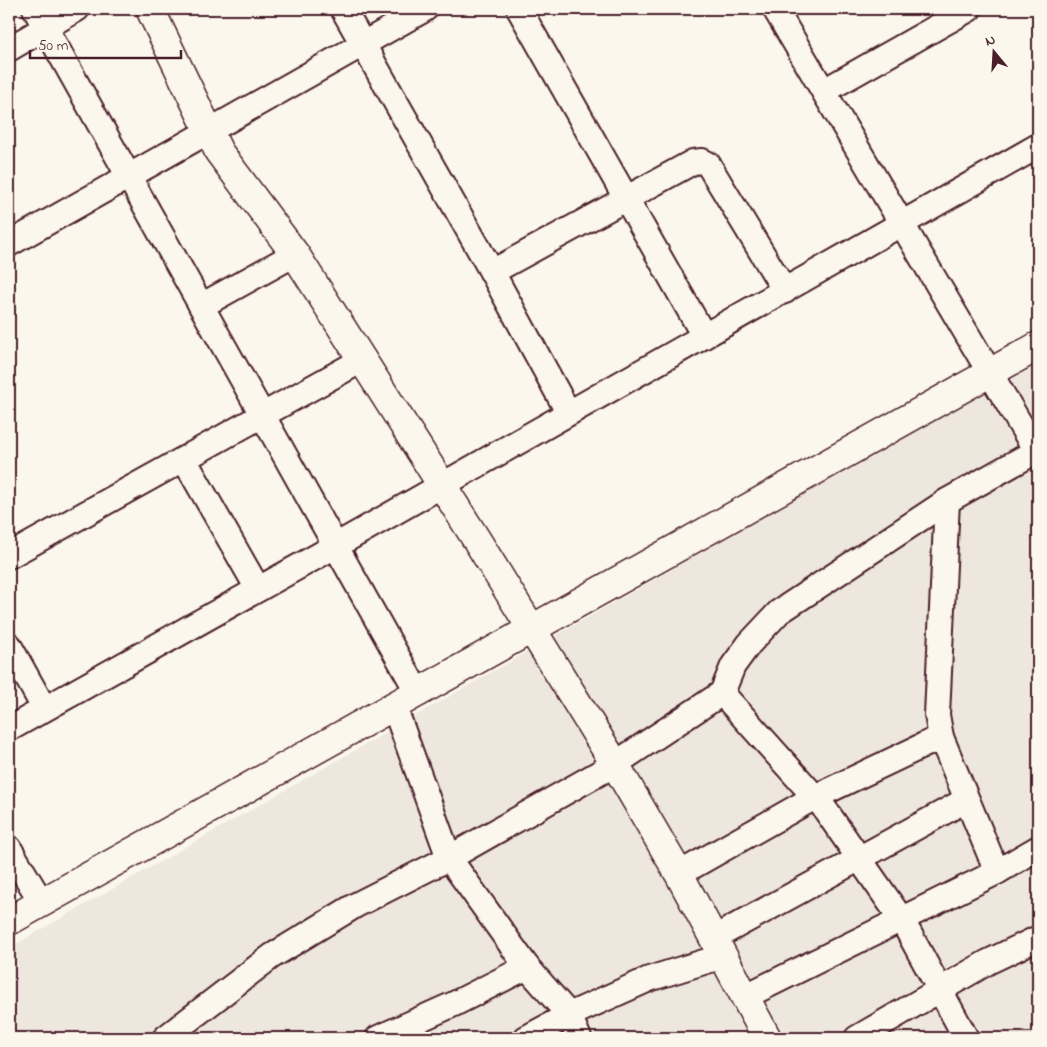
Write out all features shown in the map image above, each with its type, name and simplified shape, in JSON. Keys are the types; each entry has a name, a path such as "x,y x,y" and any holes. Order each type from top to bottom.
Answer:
{"main road":[{"path":"150,9 209,132 226,162 295,254 532,630 679,874 767,1038"},
{"path":"9,921 1038,346"}],"street":[{"path":"9,49 41,18 77,9"},
{"path":"343,9 492,272 568,412"},
{"path":"9,244 425,9"},
{"path":"519,9 704,336"},
{"path":"165,1038 272,956 356,905 449,858 614,764 722,693 733,666 749,644 779,612 947,501 1037,451 775,9"},
{"path":"824,91 969,9"},
{"path":"41,18 418,693"},
{"path":"9,728 337,545 1038,146"},
{"path":"492,272 693,162 702,161 708,164 785,290"},
{"path":"202,306 295,254"},
{"path":"9,556 261,414 362,360"},
{"path":"184,459 258,589"},
{"path":"947,501 937,715 940,737 997,872"},
{"path":"9,645 44,708"},
{"path":"722,693 815,797 860,859 902,920 942,990 966,1038"},
{"path":"394,706 449,858 527,967 569,1015 579,1038"},
{"path":"679,874 815,797 940,737"},
{"path":"526,1038 569,1015 718,947 860,859 966,800"},
{"path":"9,848 42,903"},
{"path":"744,997 997,872 1038,848"},
{"path":"857,1038 1012,949 1038,938"},
{"path":"378,1038 454,1004 527,967"}],"shaded area":[{"path":"1038,360 1038,1038 9,1038 9,948"}]}
